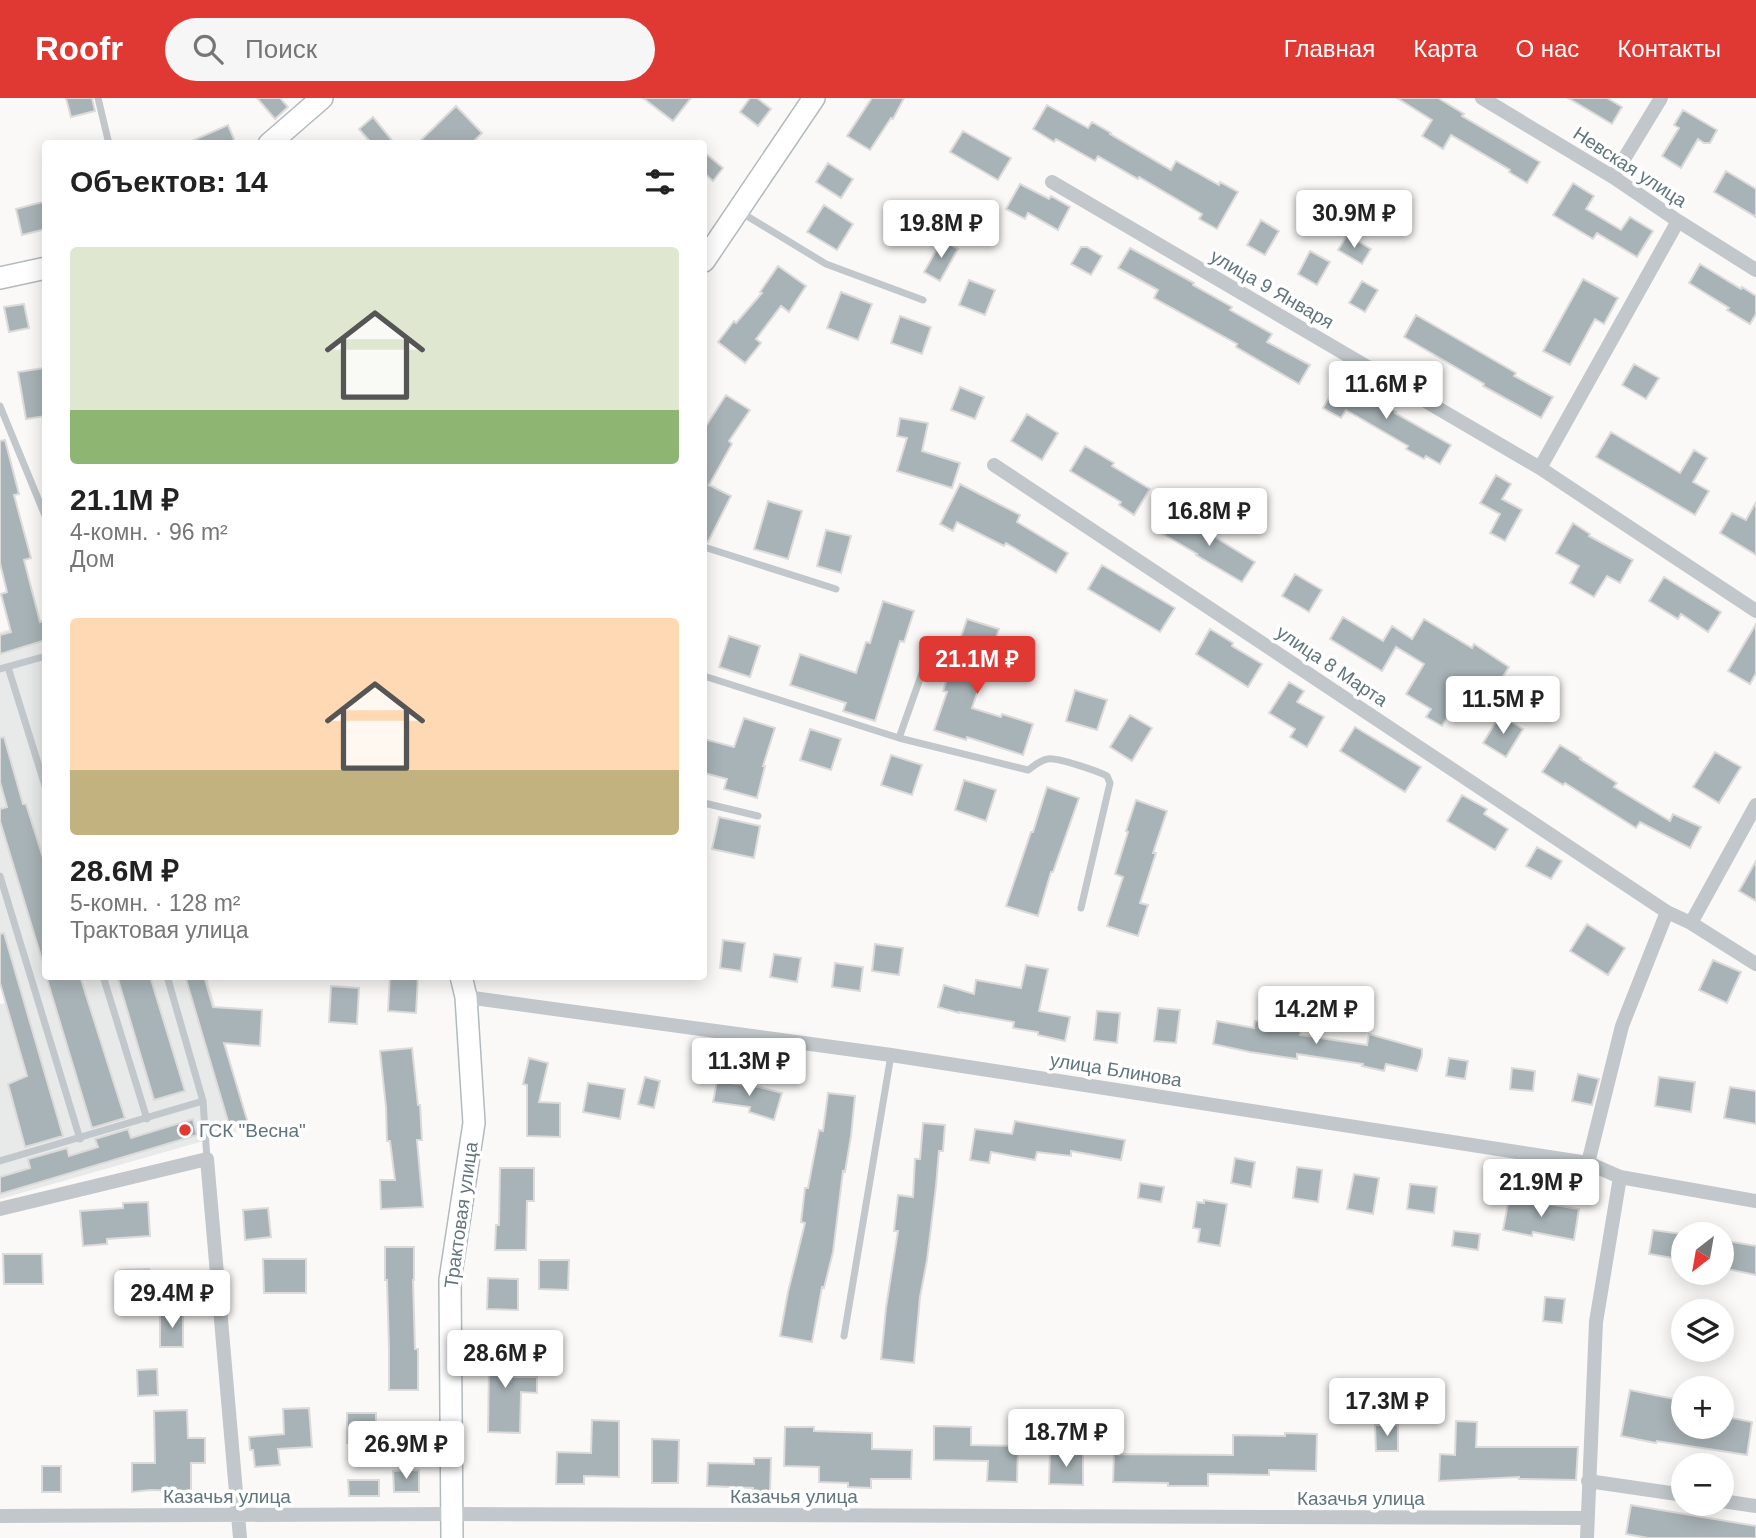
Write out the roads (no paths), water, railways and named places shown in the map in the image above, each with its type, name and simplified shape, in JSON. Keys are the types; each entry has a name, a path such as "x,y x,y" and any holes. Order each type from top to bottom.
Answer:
{"street":[{"path":"274,140 322,98"},
{"path":"707,256 814,98"},
{"name":"Невская улица","path":"1482,98 1613,177 1756,270"},
{"path":"1613,177 1661,98"},
{"name":"улица 9 Января","path":"1052,183 1540,468 1756,611"},
{"path":"1540,468 1678,221"},
{"path":"0,278 42,269"},
{"name":"улица 8 Марта","path":"994,465 1667,912 1690,923 1756,964"},
{"path":"1690,923 1756,805"},
{"path":"1588,1163 1622,1026 1667,912"},
{"name":"улица Блинова","path":"463,987 1588,1163 1620,1177 1756,1200"},
{"name":"Трактовая улица","path":"452,1538 450,1280 474,1123 463,987"},
{"path":"0,1209 207,1159 240,1538"},
{"path":"1587,1538 1596,1322 1620,1177"},
{"path":"1588,1481 1671,1493"},
{"path":"1734,1503 1756,1506"},
{"name":"Казачья улица","path":"0,1516 453,1514 1588,1518"}],"lane":[{"path":"98,98 107,140"},
{"path":"738,210 826,264 923,300"},
{"path":"0,406 42,507"},
{"path":"707,548 836,589"},
{"path":"899,738 933,642"},
{"path":"42,657 4,668 42,777"},
{"path":"707,677 899,738 1028,770 1049,758 1107,776 1110,783 1081,908"},
{"path":"707,804 758,816"},
{"path":"0,876 80,1139"},
{"path":"104,980 147,1119"},
{"path":"168,980 203,1101 207,1159"},
{"path":"844,1336 891,1055"},
{"path":"0,1161 203,1101"}],"place":[{"name":"ГСК \"Весна\"","path":"185,1130"}]}
